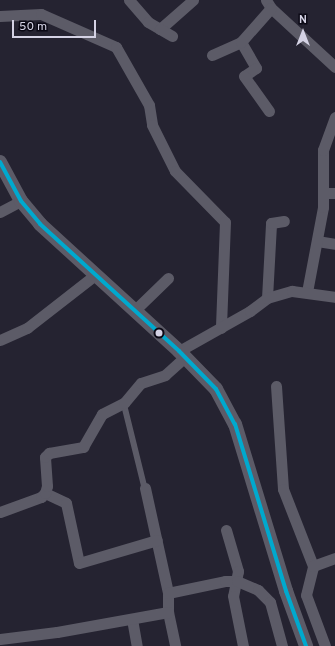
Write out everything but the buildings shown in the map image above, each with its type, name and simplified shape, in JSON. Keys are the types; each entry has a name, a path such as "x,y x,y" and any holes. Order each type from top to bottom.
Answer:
{"street":[{"path":"129,0 148,22 172,36"},
{"path":"160,29 194,0"},
{"path":"212,55 241,42 269,4 335,67"},
{"path":"0,16 41,14 116,47 149,105 152,125 174,171 225,222 221,328"},
{"path":"241,42 256,68 244,76 270,111"},
{"path":"307,292 323,207 323,150 335,117"},
{"path":"0,162 21,201 40,224 182,354 216,388 235,424 286,591 306,646"},
{"path":"322,193 335,193"},
{"path":"0,212 21,201"},
{"path":"267,298 271,223 284,221"},
{"path":"317,241 335,244"},
{"path":"0,340 27,328 95,275"},
{"path":"134,310 168,278"},
{"path":"45,493 45,457 49,453 83,448 102,414 124,403 141,384 165,376 182,354 250,311 267,298 292,291 335,297"},
{"path":"276,386 283,489 313,566 306,595 326,646"},
{"path":"145,488 168,593 168,612 175,646"},
{"path":"0,512 45,493 66,503 79,563 157,540"},
{"path":"226,530 238,571 233,596 244,646"},
{"path":"313,566 335,558"},
{"path":"168,593 237,581 258,590 270,602 282,646"},
{"path":"4,646 0,640 168,612"},
{"path":"132,618 137,646"}],"lane":[{"path":"124,403 145,488"}],"transit line":[{"path":"0,162 21,201 40,224 179,351 216,389 235,424 286,591 306,646"}]}
